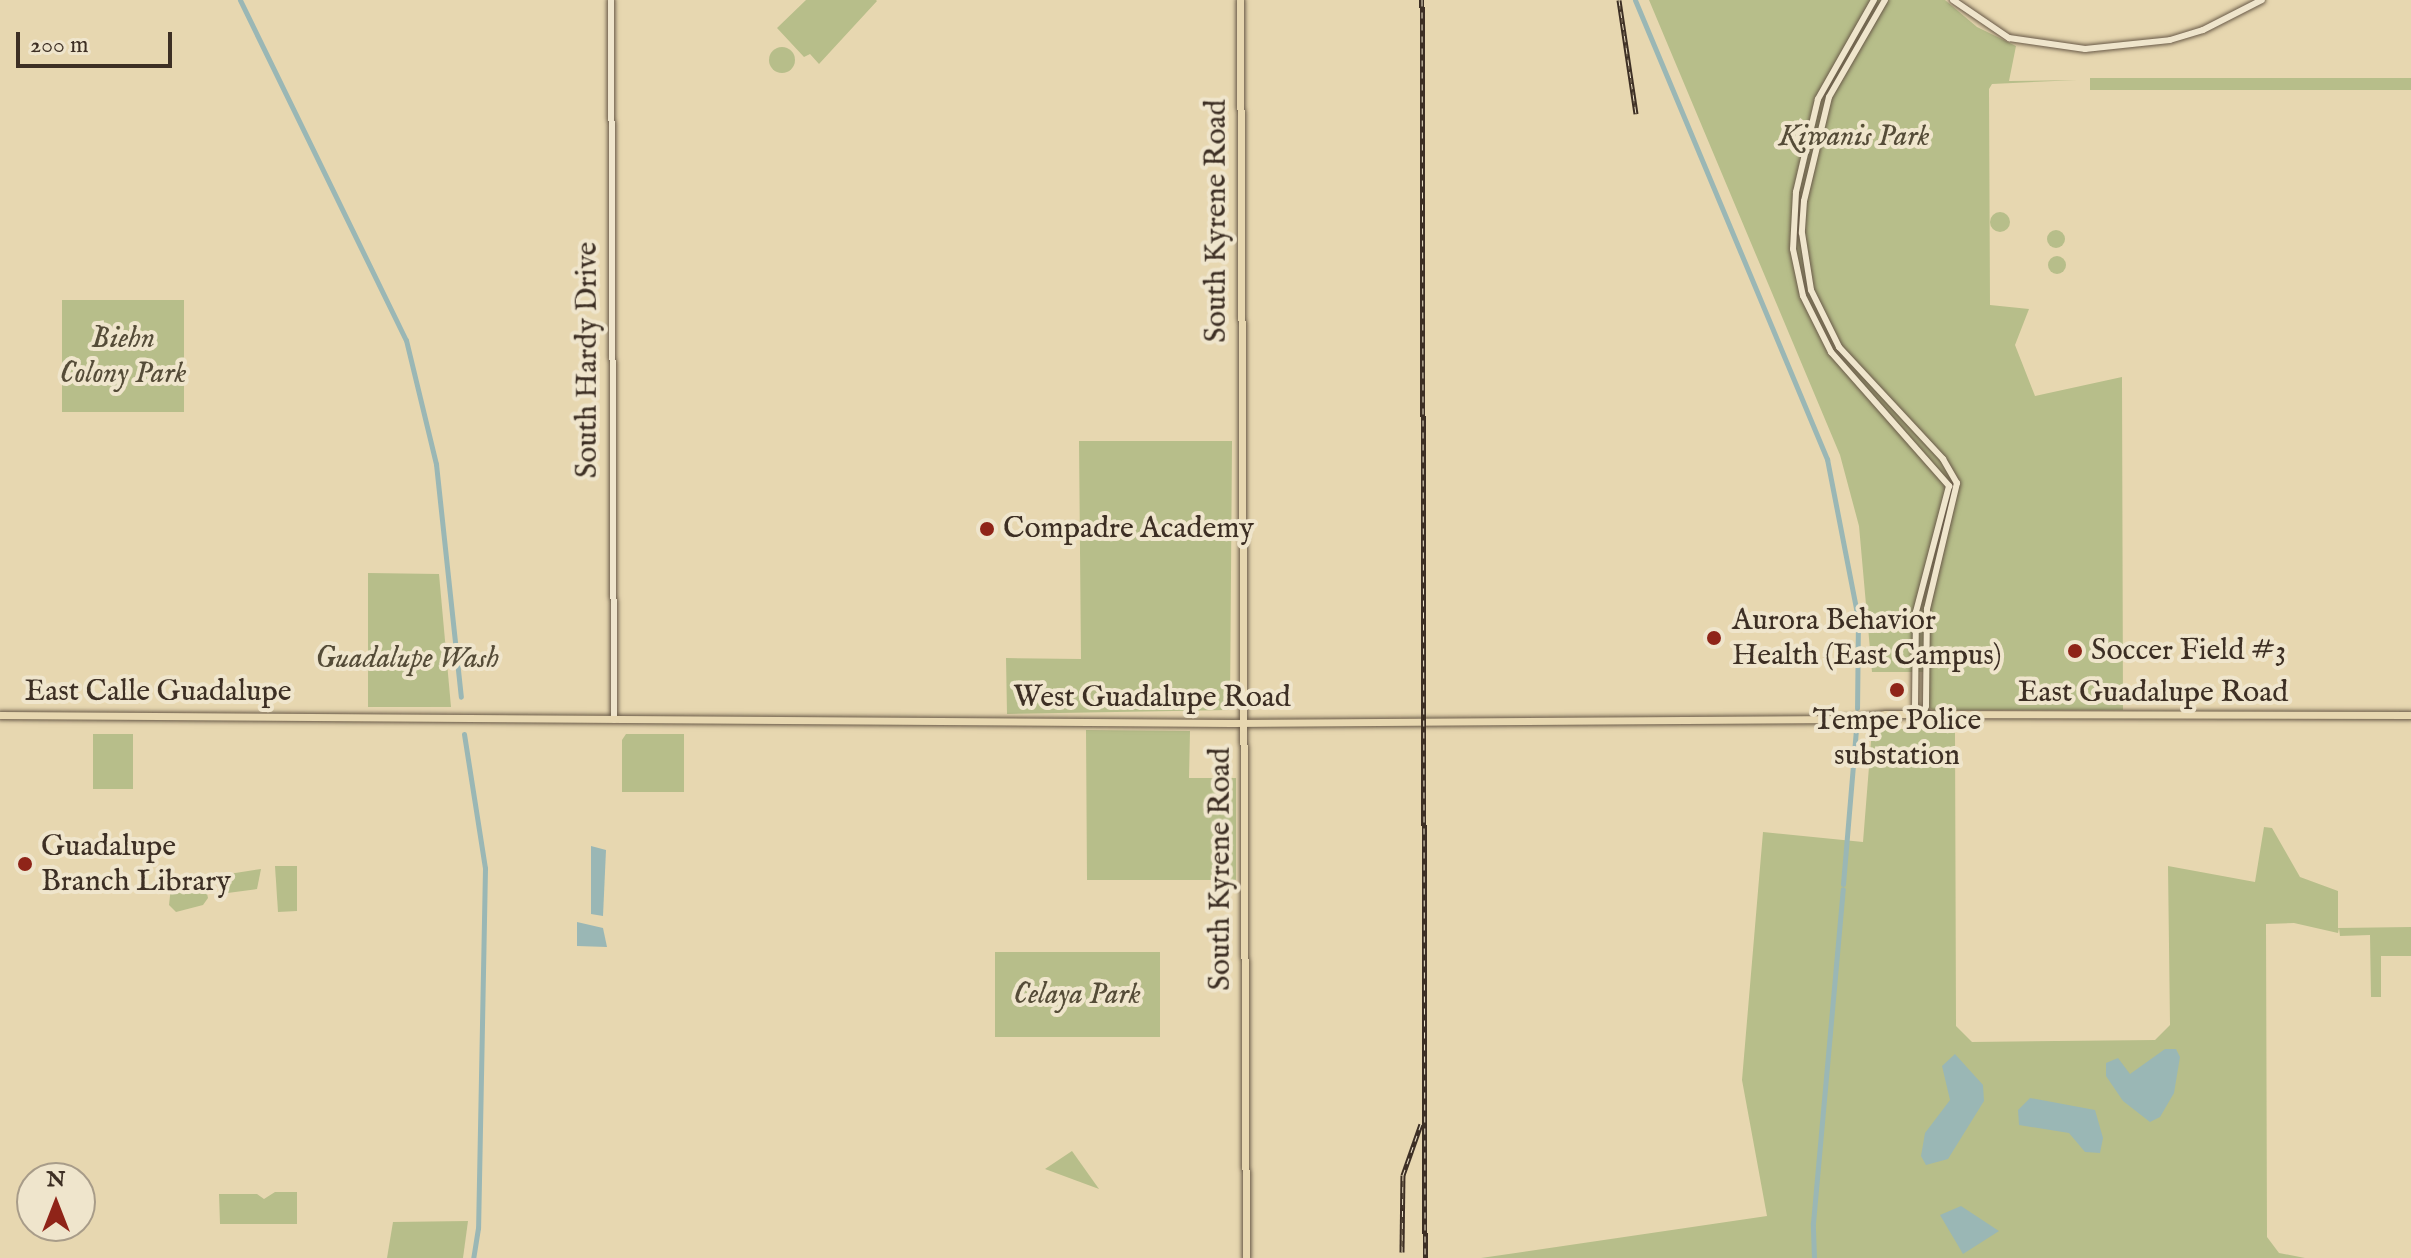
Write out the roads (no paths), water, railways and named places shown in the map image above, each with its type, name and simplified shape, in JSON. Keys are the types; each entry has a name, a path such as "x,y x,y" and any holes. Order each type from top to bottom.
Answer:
{"main road":[{"name":"South Kyrene Road","path":"1240,0 1246,1258"},
{"name":"East Calle Guadalupe","path":"0,715 463,718"},
{"name":"East Guadalupe Road","path":"1848,719 2411,715"},
{"name":"West Guadalupe Road","path":"463,718 1244,723 1848,719"}],"street":[{"name":"South Hardy Drive","path":"611,0 614,721"},
{"path":"1874,0 1825,80 1796,192 1795,265 1816,328 1873,401 1947,480 1949,498 1916,623 1916,679 1921,718"},
{"path":"1885,0 1834,84 1804,201 1804,254 1814,298 1831,333 1955,477 1957,497 1925,623 1926,679 1921,718"},
{"path":"1953,0 2009,38 2085,49 2170,40 2203,30 2262,0"},
{"path":"1825,80 1834,84"},
{"path":"1873,401 1881,394"},
{"path":"1940,525 1950,528"},
{"path":"1916,623 1925,623"},
{"path":"1916,679 1926,679"}],"water":[{"path":"591,846 606,850 603,916 591,914"},
{"path":"577,922 603,928 607,947 577,946"},
{"path":"2165,1049 2176,1049 2180,1057 2174,1093 2160,1117 2150,1122 2123,1101 2106,1076 2106,1063 2118,1058 2130,1074"},
{"path":"1955,1054 1983,1085 1984,1101 1948,1159 1926,1165 1921,1156 1925,1133 1950,1100 1942,1066"},
{"path":"2030,1098 2095,1110 2103,1138 2100,1153 2085,1152 2069,1133 2019,1125 2018,1110"},
{"path":"1961,1206 1999,1231 1963,1254 1940,1215"}],"waterway":[{"path":"240,0 406,340 436,464 461,697"},
{"path":"1635,0 1827,459 1858,618 1857,708"},
{"path":"1843,884 1856,729"},
{"path":"464,734 485,868 478,1228 473,1258"},
{"path":"1814,1258 1813,1223 1843,889"}],"railway":[{"path":"1422,0 1425,1258"},
{"path":"1619,0 1636,114"},
{"path":"1402,1252 1403,1175 1421,1124"}],"place":[{"name":"Compadre Academy","path":"987,529"},
{"name":"Aurora Behavior Health (East Campus)","path":"1714,638"},
{"name":"Soccer Field #3","path":"2075,651"},
{"name":"Tempe Police substation","path":"1897,690"},
{"name":"Guadalupe Branch Library","path":"25,864"}],"park label":[{"name":"Kiwanis Park","path":"1854,137"},
{"name":"Biehn Colony Park","path":"123,356"},
{"name":"Guadalupe Wash","path":"407,659"},
{"name":"Celaya Park","path":"1077,995"}]}
